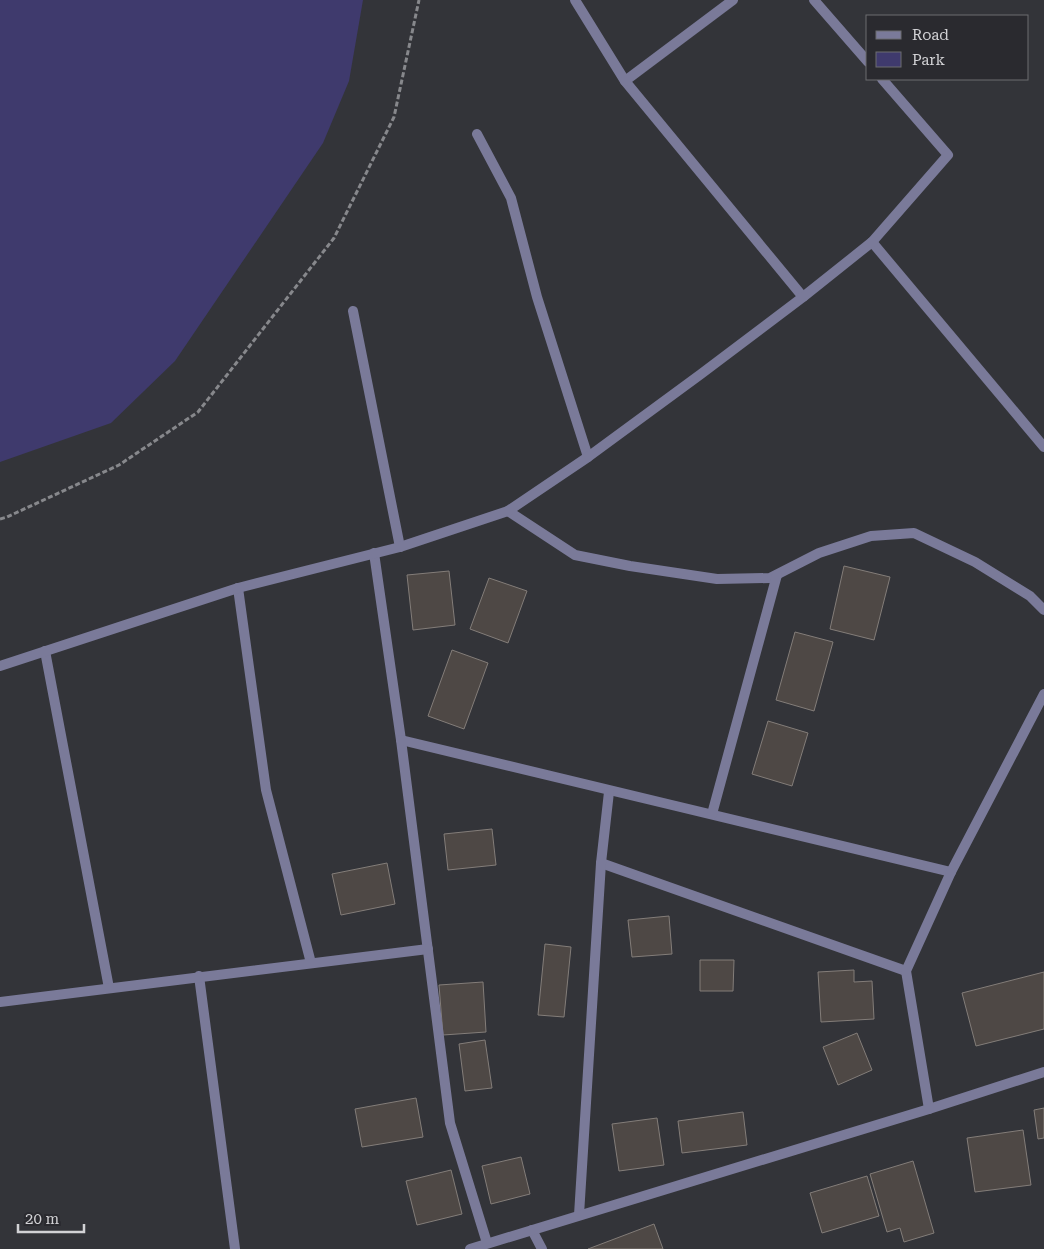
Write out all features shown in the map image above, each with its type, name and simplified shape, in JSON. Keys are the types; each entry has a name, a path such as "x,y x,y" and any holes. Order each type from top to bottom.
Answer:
{"street":[{"path":"575,0 624,81 803,298"},
{"path":"814,0 866,60"},
{"path":"624,81 729,1"},
{"path":"0,666 238,588 400,547 508,511 588,458 803,298 872,242 948,155 883,80"},
{"path":"477,134 511,198 537,297 588,458"},
{"path":"872,242 1044,447"},
{"path":"353,311 400,547"},
{"path":"508,511 575,554 630,566 717,579 770,578 819,553 871,536 914,533 974,562 1030,596 1044,610"},
{"path":"374,553 401,740 450,1123 487,1243"},
{"path":"712,814 777,575"},
{"path":"238,588 266,790 312,963"},
{"path":"45,651 109,988"},
{"path":"929,1109 906,971 951,872 1044,694"},
{"path":"401,740 610,792 712,814 951,872"},
{"path":"579,1215 601,863 610,792"},
{"path":"601,863 906,971"},
{"path":"0,1002 428,949"},
{"path":"199,976 235,1249"},
{"path":"470,1249 1044,1072"},
{"path":"532,1230 542,1249"}],"path":[{"path":"0,519 7,518 119,465 198,412 334,238 394,117 419,0"}],"green space":[{"path":"0,0 363,0 349,81 323,143 175,361 111,423 0,462"}],"building":[{"path":"844,566 890,577 874,640 830,629"},
{"path":"449,571 455,625 413,630 407,575"},
{"path":"489,578 527,591 508,643 470,629"},
{"path":"795,632 833,642 814,711 776,700"},
{"path":"452,650 488,663 464,729 428,716"},
{"path":"768,721 808,733 792,786 752,774"},
{"path":"492,829 496,865 448,870 444,834"},
{"path":"387,863 395,904 341,915 332,874"},
{"path":"669,916 672,954 632,957 628,920"},
{"path":"545,944 571,947 564,1017 538,1015"},
{"path":"700,960 734,960 733,991 700,991"},
{"path":"854,970 854,982 872,981 874,1019 821,1022 818,972"},
{"path":"1044,972 1044,1029 976,1046 962,993"},
{"path":"483,982 486,1032 443,1035 439,985"},
{"path":"857,1033 872,1070 838,1085 823,1047"},
{"path":"485,1040 492,1088 465,1091 459,1044"},
{"path":"416,1098 423,1137 362,1147 355,1109"},
{"path":"1044,1108 1044,1138 1038,1139 1034,1110"},
{"path":"743,1112 747,1145 682,1153 678,1121"},
{"path":"657,1118 664,1165 619,1171 612,1124"},
{"path":"1023,1130 1031,1185 975,1192 967,1138"},
{"path":"521,1157 530,1194 491,1204 482,1166"},
{"path":"913,1161 934,1233 904,1242 900,1228 887,1232 870,1174"},
{"path":"451,1170 462,1214 417,1225 406,1181"},
{"path":"867,1176 879,1216 822,1233 810,1193"},
{"path":"654,1224 663,1249 588,1249"}]}
